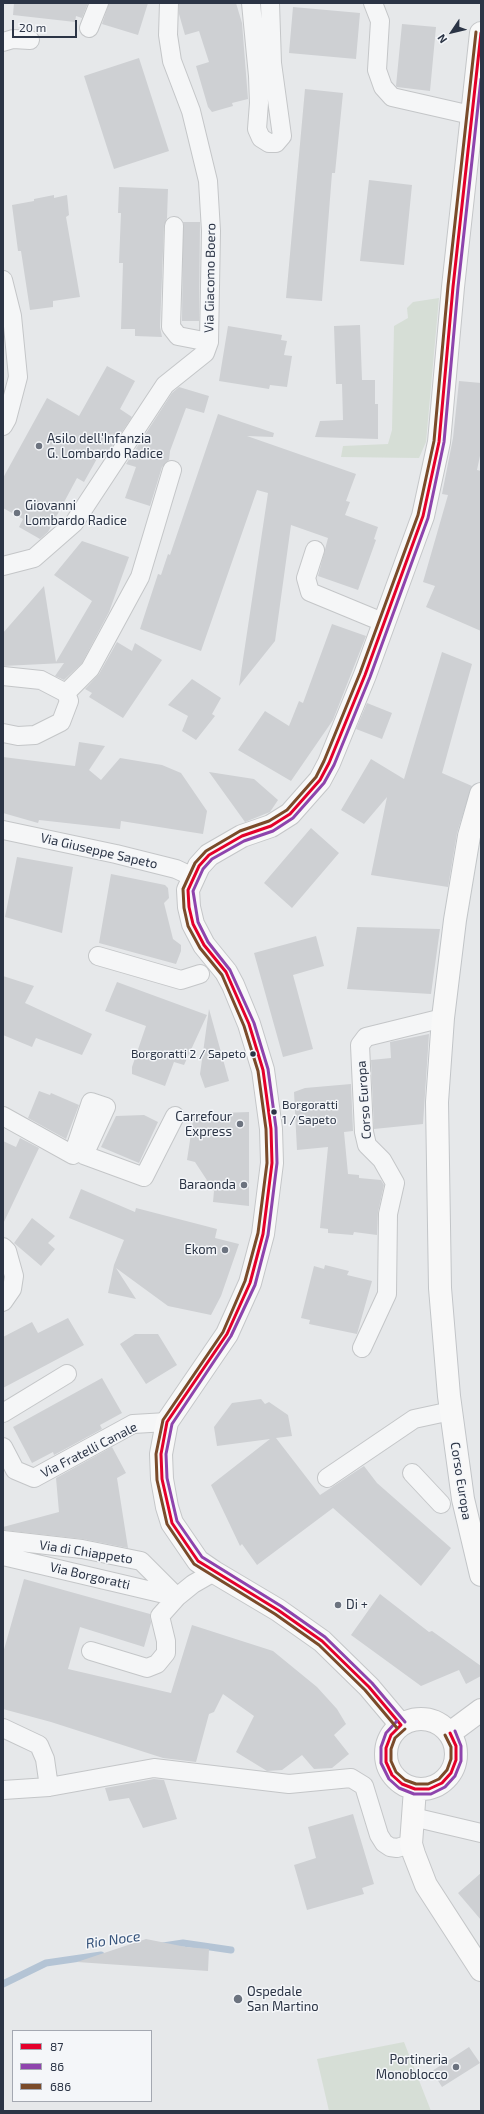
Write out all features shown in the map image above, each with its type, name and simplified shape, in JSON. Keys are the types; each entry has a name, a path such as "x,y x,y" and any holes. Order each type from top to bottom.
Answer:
{"street":[{"path":"89,28 99,3"},
{"name":"Via Giacomo Boero","path":"3,566 34,558 74,523 164,385 205,353 209,342 211,232 208,181 191,111 172,61 168,35 169,3"},
{"path":"250,3 258,76 259,104 257,130 261,138 269,143 276,143 282,136 272,63 270,3"},
{"path":"373,3 380,21 377,70 383,87 392,97 471,115"},
{"path":"401,1725 369,1687 322,1641 278,1610 198,1561 172,1523 166,1507 161,1466 162,1443 167,1422 227,1334 250,1283 263,1234 272,1163 271,1129 263,1070 249,1024 226,972 204,945 194,924 189,906 188,890 193,877 209,854 242,836 271,826 290,814 320,780 339,740 386,623 423,516 439,442 471,115 481,33"},
{"path":"3,42 12,39 30,40"},
{"path":"174,226 171,327 178,336 209,342"},
{"path":"3,280 12,316 18,377 7,419 3,426"},
{"path":"66,693 90,669 140,577 172,470"},
{"path":"315,550 306,578 310,592 386,623"},
{"path":"3,676 41,680 66,693 69,701 61,722 35,735 18,736 3,733"},
{"name":"Corso Europa","path":"481,794 469,836 456,913 443,1018 437,1102 437,1185 440,1288 451,1411 463,1499 481,1575"},
{"name":"Via Giuseppe Sapeto","path":"3,830 116,854 176,869 193,877"},
{"path":"98,956 181,980 200,974"},
{"name":"Corso Europa","path":"362,1348 387,1294 388,1214 395,1183 382,1160 367,1145 364,1132 360,1045 366,1038 443,1018"},
{"path":"3,1116 15,1125 73,1155 91,1102 106,1107 84,1155 144,1177 175,1116"},
{"path":"3,1247 7,1252 14,1276 6,1294"},
{"path":"3,1413 67,1374"},
{"path":"326,1472 380,1443 414,1419 451,1411"},
{"name":"Via Fratelli Canale","path":"3,1447 15,1470 34,1478 133,1424 167,1422"},
{"name":"Corso Europa","path":"412,1473 441,1504"},
{"name":"Via di Chiappeto","path":"3,1540 82,1549 141,1561 177,1597"},
{"name":"Via Borgoratti","path":"3,1556 177,1597"},
{"path":"91,1651 147,1668 157,1664 166,1653 166,1640 160,1616 177,1597 194,1584 214,1572"},
{"path":"450,1733 481,1710"},
{"path":"413,1719 427,1719 440,1724 450,1733 456,1746 456,1760 451,1773 442,1783 429,1789 415,1789 402,1784 392,1774 386,1762 386,1748 391,1735 401,1725 413,1719"},
{"path":"3,1728 38,1745 45,1759 49,1787"},
{"path":"3,1790 49,1787 154,1768 289,1784 351,1778 364,1786 379,1835 384,1843 390,1848 397,1848 412,1844"},
{"path":"415,1789 412,1844 426,1885 481,1970"},
{"path":"413,1817 481,1833"}],"shaded area":[{"path":"439,298 426,442 419,458 341,457 343,446 388,444 392,430 394,326 408,318 407,308 413,302"},
{"path":"404,2042 431,2111 329,2111 317,2059"}],"building":[{"path":"14,3 88,3 82,18 76,16 75,22 13,15"},
{"path":"109,3 148,3 138,35 102,24"},
{"path":"179,3 236,3 242,23 248,99 232,103 233,106 212,112 208,107 196,66 209,62 199,31 185,35 179,14"},
{"path":"293,7 360,13 356,59 289,53"},
{"path":"402,24 436,27 430,91 396,86"},
{"path":"139,58 169,151 114,169 84,76"},
{"path":"305,89 343,93 335,173 332,173 322,301 286,298"},
{"path":"369,180 412,185 404,265 360,261"},
{"path":"119,187 168,189 167,218 164,226 160,327 162,337 135,336 135,329 121,329 123,263 119,263 121,213 118,213"},
{"path":"54,195 54,198 67,195 69,215 66,217 80,297 53,301 53,307 30,310 21,251 18,251 12,205 34,201 34,199"},
{"path":"183,222 200,222 199,321 182,321"},
{"path":"360,325 362,380 375,380 375,404 378,404 378,439 315,437 320,421 343,420 342,384 336,384 334,326"},
{"path":"228,326 282,335 281,340 287,341 284,355 292,356 287,387 270,385 269,389 219,381"},
{"path":"107,366 135,381 120,409 132,417 105,457 99,455 84,482 77,478 48,532 40,539 19,527 23,519 3,508 3,478 47,398 79,416"},
{"path":"459,381 481,383 481,451 477,470 481,471 481,631 426,607 435,586 423,582 448,495 442,494 453,438"},
{"path":"179,387 209,396 204,413 186,408 170,451 169,460 162,467 150,506 125,498 136,467 126,464 172,393"},
{"path":"218,414 274,433 273,437 247,436 356,474 346,501 350,502 345,515 378,527 374,539 376,540 358,590 318,576 328,538 291,525 275,641 239,686 268,493 257,490 201,651 140,629 158,574 161,575 168,554 170,555"},
{"path":"82,541 129,557 109,612 82,663 64,680 55,676 64,663 3,666 3,633 44,586 56,662 92,601 54,575"},
{"path":"332,624 366,636 333,720 291,781 238,750 265,711 289,726 299,701 303,703"},
{"path":"117,642 132,651 135,643 162,660 123,718 89,697 92,693 85,689 99,674"},
{"path":"442,652 472,664 442,773 472,786 457,833 448,887 371,875 387,797 364,824 341,810 371,759 404,779"},
{"path":"192,679 221,698 212,714 215,716 196,740 182,731 188,716 168,705"},
{"path":"367,703 392,713 382,739 356,729"},
{"path":"79,742 105,746 89,770 101,780 120,758 162,765 181,773 207,811 203,834 121,821 120,829 39,820 38,823 3,813 3,757 75,766"},
{"path":"209,772 254,779 278,800 270,812 245,822"},
{"path":"311,828 339,853 292,908 264,883"},
{"path":"17,857 73,867 62,933 5,917"},
{"path":"111,874 165,885 168,888 169,898 164,903 173,939 181,945 181,951 176,964 99,943"},
{"path":"357,927 440,929 431,994 347,989"},
{"path":"316,936 324,966 293,975 313,1049 283,1057 254,953"},
{"path":"3,976 34,986 25,1003 92,1034 82,1055 36,1038 32,1047 3,1035"},
{"path":"117,982 207,1015 184,1065 174,1062 165,1086 132,1074 132,1067 146,1026 105,1011"},
{"path":"209,1009 229,1081 205,1088 200,1074"},
{"path":"429,1034 423,1124 374,1129 371,1060 391,1058 390,1042"},
{"path":"351,1084 353,1131 344,1132 348,1174 359,1175 359,1178 381,1180 384,1185 378,1212 377,1235 354,1232 353,1235 328,1233 328,1229 320,1228 328,1147 297,1150 294,1092 305,1088"},
{"path":"39,1091 50,1095 51,1093 79,1105 66,1139 28,1118"},
{"path":"249,1112 249,1206 213,1202 214,1191 195,1162 187,1160 194,1114"},
{"path":"144,1115 158,1122 139,1163 101,1147 116,1116"},
{"path":"20,1138 39,1148 3,1224 3,1141 16,1147"},
{"path":"81,1189 135,1212 136,1208 217,1229 215,1238 239,1244 221,1296 211,1315 168,1306 116,1268 136,1299 108,1293 114,1265 124,1240 69,1218"},
{"path":"32,1218 55,1236 48,1243 55,1249 41,1266 14,1243"},
{"path":"325,1265 349,1271 347,1275 372,1281 357,1334 309,1324 310,1320 301,1318 314,1266 324,1269"},
{"path":"68,1318 84,1345 3,1388 3,1337 32,1322 38,1333"},
{"path":"135,1334 158,1334 177,1365 146,1384 120,1344"},
{"path":"102,1378 122,1413 100,1425 102,1429 54,1455 53,1452 32,1463 13,1427"},
{"path":"261,1399 265,1404 269,1402 288,1415 292,1436 276,1438 320,1495 364,1466 377,1483 451,1548 421,1586 333,1508 257,1565 242,1544 240,1546 211,1485 270,1439 217,1446 214,1427 232,1403"},
{"path":"112,1447 126,1473 117,1478 128,1548 83,1539 3,1530 3,1527 59,1512 56,1478"},
{"path":"24,1579 150,1614 151,1623 144,1647 80,1627 68,1669 171,1693 192,1625 273,1651 317,1687 337,1709 346,1724 334,1735 349,1754 332,1768 314,1769 302,1755 282,1770 267,1771 236,1752 254,1716 223,1694 214,1712 209,1714 196,1762 163,1758 51,1722 3,1709 3,1653"},
{"path":"380,1594 429,1632 432,1631 481,1666 481,1676 466,1684 459,1670 421,1686 351,1635"},
{"path":"154,1779 164,1780 177,1819 143,1828 129,1798 109,1801 105,1788"},
{"path":"353,1814 374,1884 362,1888 364,1894 307,1910 294,1865 316,1858 308,1827"},
{"path":"481,1873 481,1920 458,1893"},
{"path":"146,1939 186,1947 209,1949 208,1971 77,1962"},
{"name":"Portineria Monoblocco","path":"469,2047 480,2063 442,2087 432,2071"}],"waterway":[{"name":"Rio Noce","path":"163,1946 183,1943 231,1950"},
{"name":"Rio Noce","path":"3,1984 46,1963 101,1955"}],"transit line":[{"name":"686","path":"397,1728 365,1690 319,1645 275,1614 194,1564 167,1524 157,1480 156,1454 163,1420 223,1332 245,1281 258,1233 267,1163 266,1129 258,1071 244,1026 222,975 200,948 188,926 184,908 183,889 195,863 206,851 240,831 269,821 287,810 316,777 360,673 418,515 434,441 448,286 476,32"},
{"name":"87","path":"401,1725 369,1687 322,1641 278,1610 198,1561 172,1523 162,1479 161,1454 167,1422 227,1334 250,1283 263,1234 272,1163 271,1129 263,1070 249,1024 226,972 204,945 193,924 189,907 188,890 199,866 209,855 242,836 271,826 290,814 320,780 329,763 365,675 423,516 439,442 453,287 481,33"},
{"name":"86","path":"405,1722 372,1683 325,1637 281,1606 202,1557 177,1521 167,1478 166,1454 172,1424 231,1336 255,1285 268,1235 277,1163 276,1128 268,1069 254,1023 230,970 208,942 198,922 193,891 203,869 212,859 244,841 273,831 293,818 324,783 334,765 370,677 428,518 444,442 458,287 481,79"},
{"name":"86","path":"397,1721 386,1733 381,1747 381,1763 389,1779 399,1788 414,1794 431,1794 445,1787 455,1776 461,1761 461,1746 455,1731"},
{"name":"87","path":"401,1725 391,1735 386,1748 386,1762 392,1775 402,1784 415,1789 429,1789 442,1783 451,1773 456,1760 456,1746 450,1733"},
{"name":"686","path":"405,1729 395,1738 391,1749 391,1761 396,1772 405,1780 416,1784 428,1784 439,1779 447,1770 451,1759 451,1747 445,1735"}],"place":[{"name":"Asilo dell'Infanzia G. Lombardo Radice","path":"39,446"},
{"name":"Giovanni Lombardo Radice","path":"17,513"},
{"name":"Borgoratti 2 / Sapeto","path":"253,1054"},
{"name":"Borgoratti 1 / Sapeto","path":"274,1112"},
{"name":"Carrefour Express","path":"240,1124"},
{"name":"Baraonda","path":"244,1185"},
{"name":"Ekom","path":"225,1250"},
{"name":"Di +","path":"338,1605"},
{"name":"Ospedale San Martino","path":"238,1999"},
{"name":"Portineria Monoblocco","path":"456,2067"}]}
